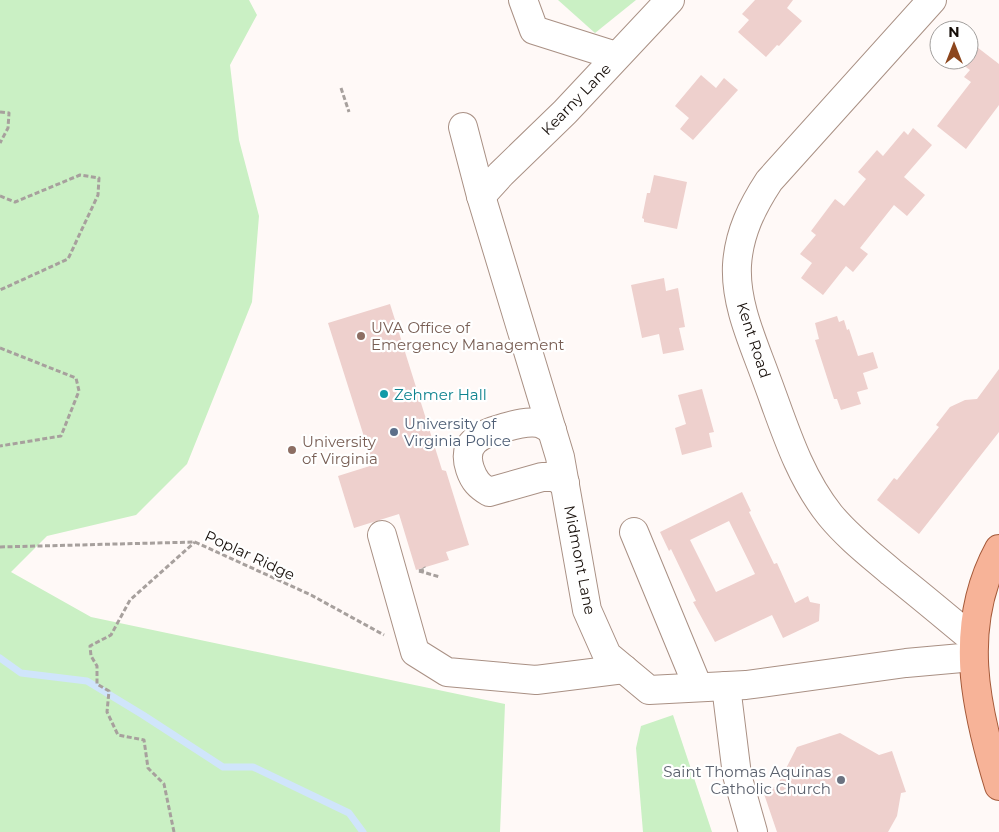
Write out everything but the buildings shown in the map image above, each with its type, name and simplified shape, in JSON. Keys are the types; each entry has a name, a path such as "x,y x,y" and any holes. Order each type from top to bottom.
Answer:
{"main road":[{"path":"998,778 975,690 973,648 982,590 999,548"}],"street":[{"path":"523,0 534,30 613,55 618,54"},
{"name":"Kearny Lane","path":"481,196 565,112 670,0"},
{"name":"Kent Road","path":"932,0 769,181 754,205 743,231 737,265 739,293 745,321 796,460 813,492 831,516 856,543 973,648"},
{"name":"Midmont Lane","path":"463,127 481,196 543,400 512,425 548,474 587,610 607,655 649,690 726,686 906,664 973,648"},
{"path":"512,425 473,443 467,458 470,471 477,485 489,492 548,474"},
{"path":"634,532 698,687"},
{"path":"382,535 415,652 447,672 536,680 624,669"},
{"path":"726,686 737,775 753,832"}],"path":[{"path":"341,88 349,112"},
{"path":"0,112 9,113 8,128 0,144"},
{"path":"0,196 15,202 80,175 99,178 98,195 68,259 0,290"},
{"path":"0,348 76,378 79,391 61,436 0,446"},
{"path":"174,832 164,784 148,768 144,740 118,735 107,712 110,691 97,684 97,666 91,656 90,646 111,635 130,600 195,542"},
{"name":"Poplar Ridge","path":"0,547 195,542 310,595 415,652"},
{"path":"424,567 425,569 418,571 440,578"}],"green space":[{"path":"0,0 249,0 257,15 230,65 239,140 259,216 252,302 187,464 136,515 47,536 11,572 91,617 505,704 500,832 0,832"},
{"path":"558,0 636,0 595,33"},
{"path":"673,715 712,832 643,832 636,748 641,726"}],"waterway":[{"path":"0,658 21,673 87,681 223,767 253,767 349,813 363,832"}],"place":[{"name":"UVA Office of Emergency Management","path":"361,336"},
{"name":"Zehmer Hall","path":"384,394"},
{"name":"University of Virginia Police","path":"394,432"},
{"name":"University of Virginia","path":"292,450"},
{"name":"Saint Thomas Aquinas Catholic Church","path":"841,780"}]}
